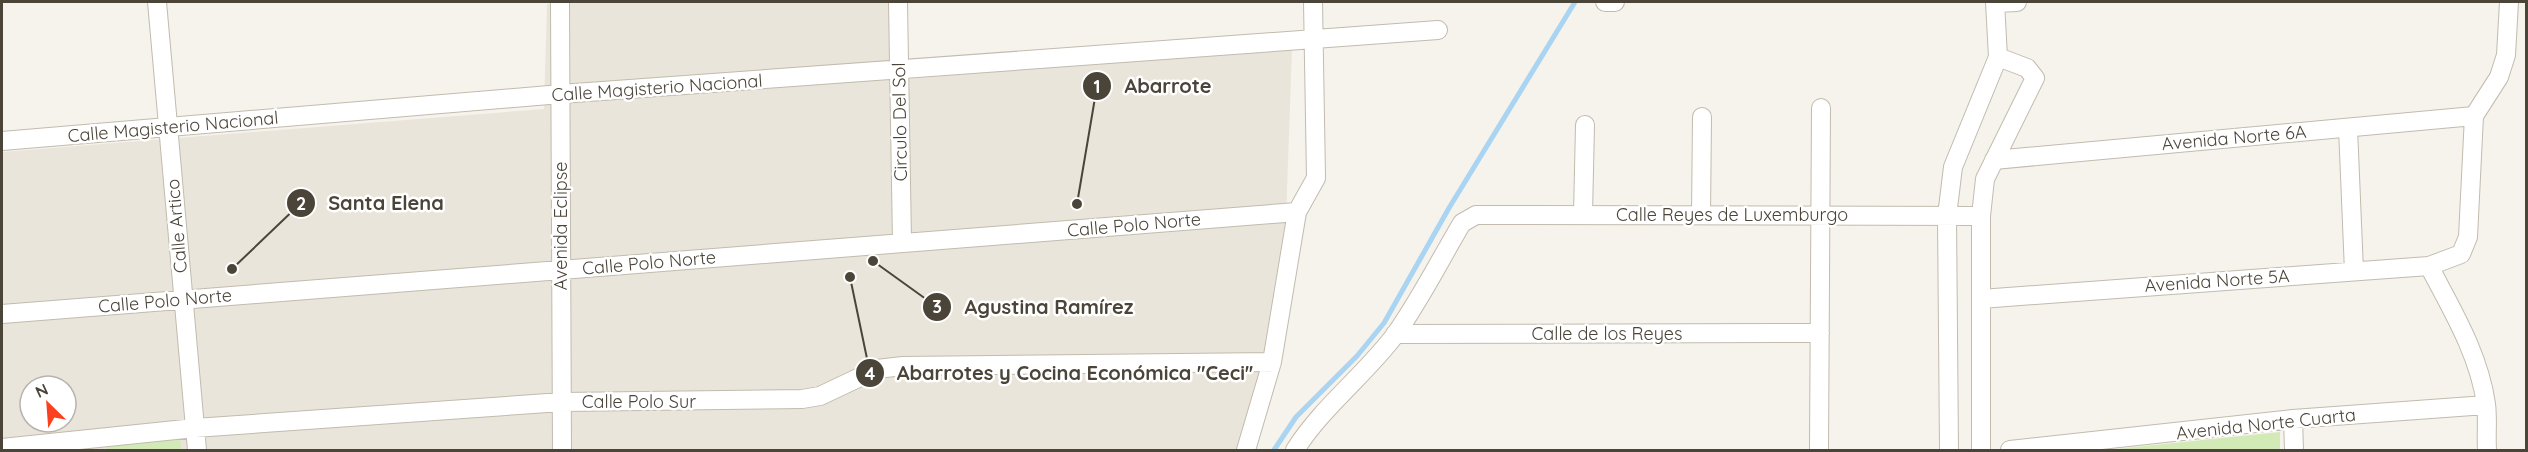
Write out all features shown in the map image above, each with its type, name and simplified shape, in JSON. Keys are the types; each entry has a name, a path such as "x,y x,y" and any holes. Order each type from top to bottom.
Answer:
{"street":[{"name":"Calle Artico","path":"157,2 197,450"},
{"name":"Avenida Eclipse","path":"560,2 562,450"},
{"name":"Circulo Del Sol","path":"898,2 902,243"},
{"path":"1246,450 1272,362 1297,212 1316,178 1312,2"},
{"path":"1605,2 1615,2"},
{"path":"1949,450 1947,216 1953,167 1998,57 1996,2 2017,2"},
{"path":"2474,116 2499,77 2506,55 2509,2"},
{"name":"Calle Magisterio Nacional","path":"2,141 561,94 1438,30"},
{"path":"1982,450 1981,216 1985,179 2035,83 2033,74 2027,68 1998,57"},
{"path":"1819,450 1821,108"},
{"name":"Avenida Norte 6A","path":"1994,160 2474,116"},
{"name":"Avenida Norte 5A","path":"1981,299 2429,266 2452,260 2461,254 2471,227 2474,116"},
{"path":"1701,215 1702,117"},
{"path":"1583,214 1585,125"},
{"path":"2348,128 2355,271"},
{"name":"Calle Polo Norte","path":"2,314 1297,212"},
{"name":"Calle Reyes de Luxemburgo","path":"1395,334 1462,223 1467,218 1484,214 1981,216"},
{"path":"2429,266 2469,346 2486,405 2487,450"},
{"name":"Calle de los Reyes","path":"1395,334 1820,333"},
{"path":"1295,450 1310,426 1351,386 1395,334"},
{"name":"Calle Polo Sur","path":"2,448 195,428 562,402 802,399 820,396 876,369 903,366 1272,362"},
{"name":"Avenida Norte Cuarta","path":"2010,450 2293,419 2486,405"},
{"path":"2293,419 2294,450"}],"shaded area":[{"path":"892,2 893,80 1292,48 1283,305 1250,450 2,450 2,152 544,109 547,4"}],"green space":[{"path":"2280,432 2280,450 2116,450 2116,449"},
{"path":"180,437 181,450 107,450 106,444"}],"waterway":[{"path":"1274,450 1296,417 1357,356 1384,323 1449,208 1575,2"}],"place":[{"name":"Abarrote","path":"1077,204"},
{"name":"Agustina Ramírez","path":"873,261"},
{"name":"Santa Elena","path":"232,269"},
{"name":"Abarrotes y Cocina Económica ''Ceci''","path":"850,277"}]}
